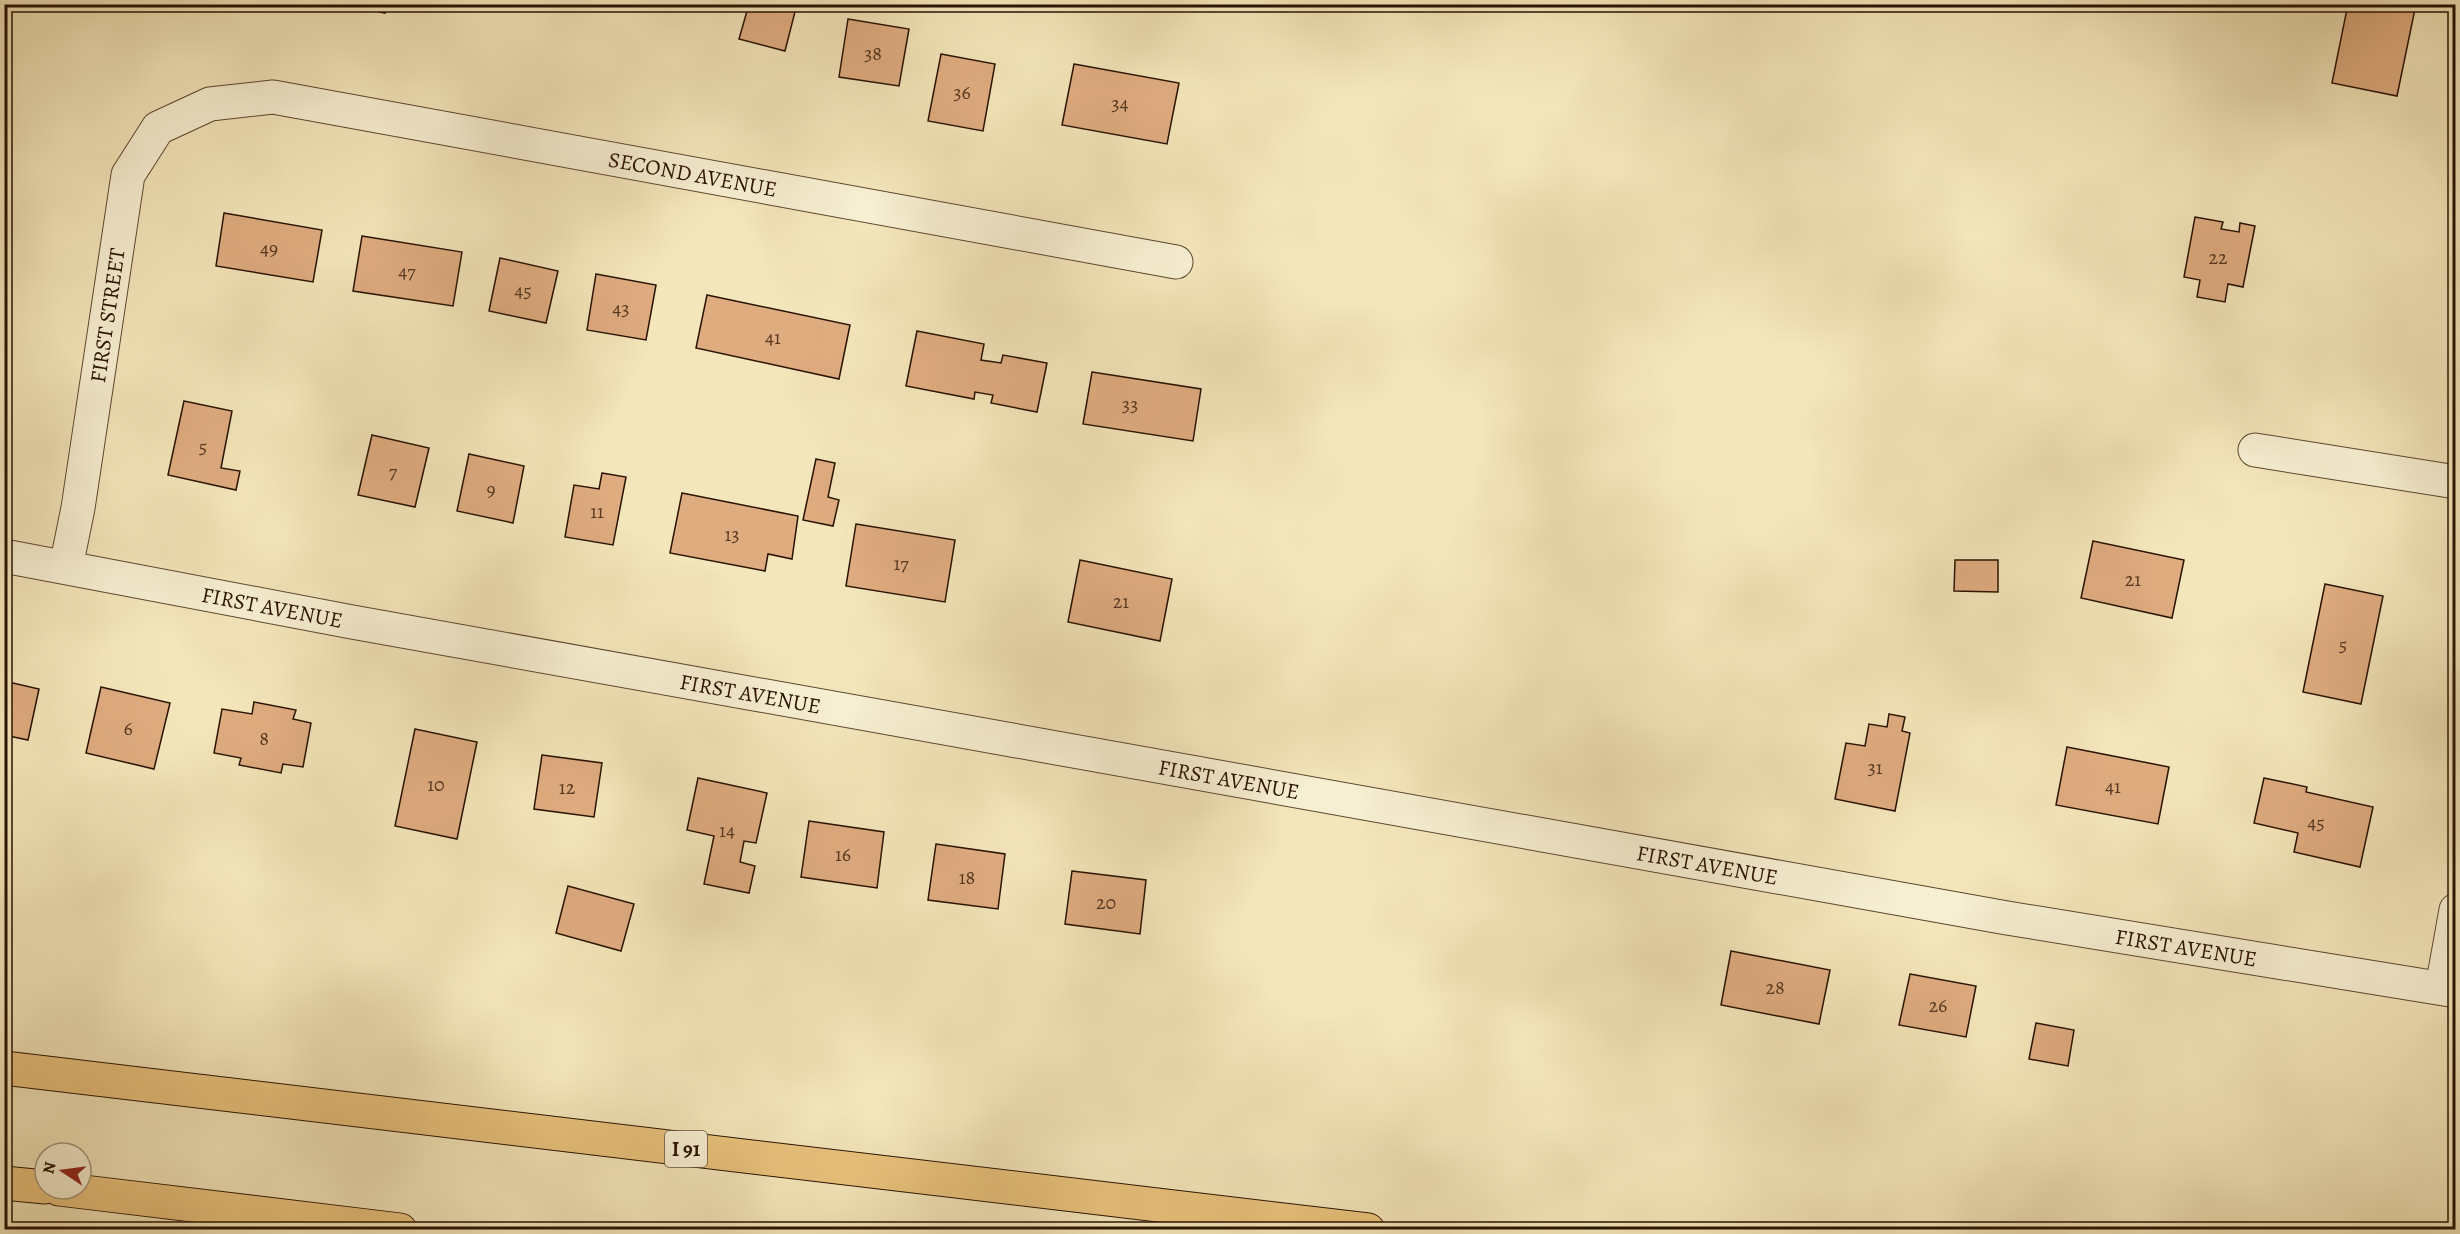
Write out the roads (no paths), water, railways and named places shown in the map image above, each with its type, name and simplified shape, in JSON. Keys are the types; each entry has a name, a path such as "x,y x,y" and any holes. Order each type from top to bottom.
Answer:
{"highway":[{"name":"I 91","path":"4,1068 1368,1230"},
{"path":"4,1183 33,1186"},
{"path":"93,1193 400,1230"}],"street":[{"name":"SECOND AVENUE","path":"210,104 273,98 1176,262"},
{"name":"FIRST STREET","path":"66,567 78,508 128,175 158,128 210,104"},
{"path":"2255,450 2456,482"},
{"name":"FIRST AVENUE","path":"4,556 352,622 2007,918 2449,989"},
{"path":"2449,989 2456,910"}]}
